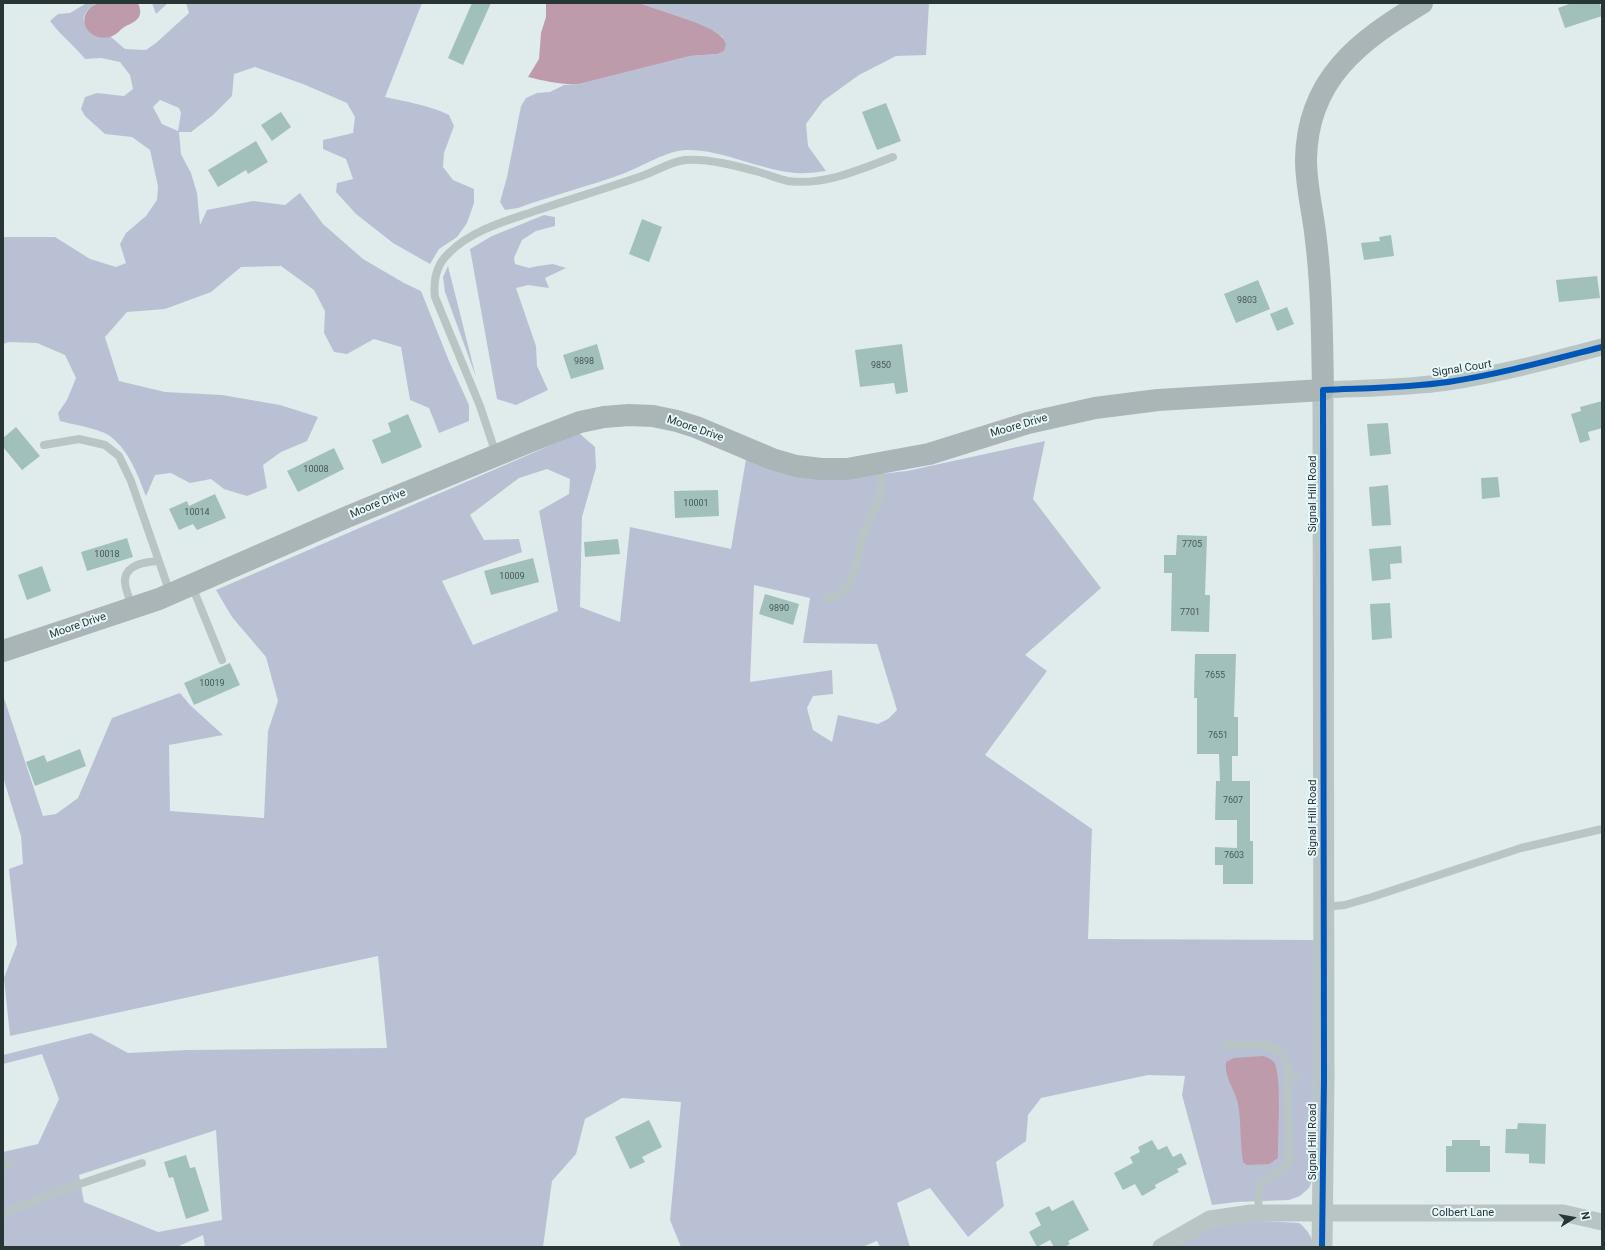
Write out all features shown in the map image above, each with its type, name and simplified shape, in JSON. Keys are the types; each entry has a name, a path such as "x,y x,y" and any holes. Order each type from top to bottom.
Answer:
{"main road":[{"name":"Signal Hill Road","path":"1323,390 1321,290 1306,161 1307,135 1312,114 1320,95 1331,77 1349,57 1376,32 1422,3"},
{"name":"Moore Drive","path":"3,651 170,594 496,455 580,422 604,417 629,415 653,416 677,421 696,427 772,459 796,466 821,469 847,469 928,454 1028,423 1095,408 1158,400 1323,390"}],"street":[{"name":"Signal Court","path":"1323,390 1405,387 1447,382 1513,370 1602,347"},
{"name":"Signal Hill Road","path":"1322,1247 1323,390"},
{"name":"Colbert Lane","path":"1161,1247 1210,1219 1259,1212 1563,1213 1602,1222"}],"lane":[{"path":"496,455 480,406 435,297 435,274 441,261 449,252 469,238 491,226 611,185 644,176 668,164 684,160 700,160 747,168 787,180 805,182 837,177 894,157"},
{"path":"44,445 79,439 105,445 118,456 131,481 170,594"},
{"path":"829,599 843,592 854,575 863,533 878,502 881,488 881,477 878,464"},
{"path":"132,608 125,579 130,569 144,562 158,561"},
{"path":"191,585 222,660"},
{"path":"1323,908 1345,905 1372,897 1521,848 1558,838 1602,830"},
{"path":"1226,1045 1264,1045 1276,1048 1287,1060 1292,1076 1289,1160 1284,1168 1260,1184 1258,1194 1259,1212"},
{"path":"3,1213 58,1191 142,1163"}],"shaded area":[{"path":"96,3 85,13 84,17 85,24 95,33 105,37 111,37 125,49 146,50 156,43 189,13 186,3 422,3 385,97 426,106 449,115 454,126 444,153 443,167 453,180 474,189 474,203 467,223 457,237 439,249 430,264 393,243 356,214 336,192 337,183 353,179 346,159 323,149 323,140 353,133 355,117 347,103 303,84 255,67 234,74 232,96 213,115 191,132 179,132 181,154 191,173 197,193 200,225 207,210 253,201 285,205 300,193 323,224 363,259 404,283 421,291 449,361 469,405 469,421 439,433 429,408 410,400 401,347 374,339 347,354 334,352 324,333 325,311 314,290 281,266 241,267 211,292 165,309 127,312 105,337 119,381 165,392 222,395 280,405 318,417 307,441 281,452 263,465 267,488 247,496 224,489 211,479 190,483 171,473 155,475 146,496 128,456 117,442 106,433 60,421 58,413 67,400 76,378 65,355 37,343 9,342 3,344 3,237 55,237 90,259 116,267 126,263 120,244 126,233 146,216 157,200 158,186 150,150 132,137 105,134 85,116 81,109 85,97 97,93 124,96 133,89 130,75 120,62 101,58 85,59 50,21 58,14 70,13 85,4","holes":["160,100 179,108 181,113 178,131 162,124 153,107"]},
{"path":"98,3 138,3 140,15 136,20 110,37 102,38 95,36 89,32 84,20 90,8"},
{"path":"152,3 168,3 156,14"},
{"path":"546,3 639,3 695,22 712,30 722,37 726,44 724,51 717,54 690,56 579,84 541,80 528,77 539,59 541,33 546,17"},
{"path":"639,3 929,3 926,55 896,56 859,75 823,101 806,124 808,146 826,171 796,173 782,171 715,153 687,150 664,155 612,178 518,208 505,210 500,202 507,177 521,106 526,98 537,93 550,92 564,85 579,84 690,56 717,54 723,37 695,22"},
{"path":"544,215 555,217 555,226 536,231 522,240 514,258 515,264 529,268 553,264 566,268 545,278 549,288 528,285 516,288 536,346 537,366 548,390 516,405 497,399 470,249 492,236"},
{"path":"448,266 476,377 445,292 443,277"},
{"path":"579,433 595,447 596,468 582,517 580,607 620,622 630,527 731,549 746,459 835,479 907,471 1045,441 1033,499 1101,588 1025,655 1047,671 985,755 1092,829 1088,939 1315,940 1313,1178 1309,1188 1300,1196 1289,1200 1236,1202 1212,1205 1182,1095 1185,1076 1148,1075 1041,1098 1028,1115 1026,1141 996,1162 1004,1206 968,1237 930,1188 897,1203 910,1247 880,1247 877,1241 862,1247 681,1247 670,1220 681,1102 622,1098 585,1119 576,1154 552,1181 543,1247 205,1247 203,1235 177,1247 3,1247 3,1152 38,1144 59,1099 42,1054 3,1064 3,1055 91,1033 128,1053 187,1050 387,1048 378,956 10,1036 4,978 17,944 9,869 23,864 21,836 3,777 3,695 43,816 56,814 78,798 112,718 180,693 190,705 223,735 169,745 170,811 264,818 268,731 278,701 266,657 232,617 216,590","holes":["547,469 570,479 569,494 539,511 558,611 473,645 442,581 522,552 519,539 484,540 470,515 519,478","754,585 810,598 803,643 877,644 897,710 888,719 878,724 838,715 832,742 813,730 807,708 813,696 833,694 832,670 750,682","216,1130 222,1220 158,1232 84,1202 79,1175"]},
{"path":"1263,1056 1274,1062 1278,1079 1278,1158 1269,1164 1247,1165 1243,1162 1240,1116 1237,1099 1228,1078 1226,1062 1234,1058"},
{"path":"1244,1220 1299,1223 1309,1234 1314,1247 1176,1247 1211,1226"}],"building":[{"path":"472,3 491,3 463,65 448,58"},
{"path":"1572,3 1600,3 1602,16 1565,28 1558,8"},
{"path":"886,103 901,141 877,150 862,112"},
{"path":"281,112 291,127 272,141 261,125"},
{"path":"256,141 268,162 248,174 246,170 218,187 208,170"},
{"path":"642,219 662,227 649,262 629,254"},
{"path":"1391,235 1394,256 1364,260 1361,243 1380,241 1379,237"},
{"path":"1597,276 1600,298 1559,302 1556,280"},
{"path":"1258,280 1270,309 1236,323 1224,294"},
{"path":"1287,307 1294,324 1277,331 1270,314"},
{"path":"597,344 604,369 571,379 563,355"},
{"path":"902,344 908,392 896,394 894,383 860,387 855,350"},
{"path":"1602,401 1602,428 1588,432 1590,440 1580,443 1571,414 1581,411 1580,407"},
{"path":"408,414 422,447 382,464 372,440 391,432 388,423"},
{"path":"1388,423 1391,454 1370,456 1367,424"},
{"path":"16,427 40,456 22,470 3,447 3,438"},
{"path":"334,448 344,469 298,492 287,471"},
{"path":"1498,477 1500,497 1482,499 1481,478"},
{"path":"1388,485 1391,525 1372,526 1369,487"},
{"path":"718,490 719,516 675,518 674,491"},
{"path":"215,494 226,518 197,530 193,524 179,530 169,509 187,501 189,506"},
{"path":"1177,535 1207,536 1205,595 1210,595 1209,632 1171,631 1172,573 1164,573 1164,555 1176,555"},
{"path":"127,538 133,557 87,571 81,552"},
{"path":"618,539 620,554 585,557 584,542"},
{"path":"1401,546 1402,563 1390,564 1391,579 1372,581 1369,549"},
{"path":"533,558 539,582 491,595 484,571"},
{"path":"42,566 51,591 27,600 18,575"},
{"path":"765,594 799,604 793,625 759,614"},
{"path":"1390,603 1392,638 1372,640 1370,604"},
{"path":"1195,654 1236,654 1234,717 1238,717 1238,756 1232,756 1232,781 1250,781 1250,841 1253,841 1253,884 1223,884 1223,865 1215,865 1215,847 1237,848 1237,820 1215,820 1216,781 1220,781 1219,754 1197,754 1197,698 1194,698"},
{"path":"230,663 240,685 194,705 184,683"},
{"path":"80,749 86,766 35,786 26,762 44,755 47,762"},
{"path":"649,1120 662,1147 642,1157 645,1162 630,1169 615,1137"},
{"path":"1518,1123 1546,1124 1545,1164 1529,1163 1529,1154 1505,1153 1506,1129 1517,1129"},
{"path":"1152,1140 1158,1150 1167,1146 1173,1157 1181,1153 1187,1164 1177,1169 1179,1172 1155,1185 1156,1188 1142,1196 1135,1184 1123,1190 1114,1173 1133,1163 1130,1157 1140,1152 1138,1147"},
{"path":"1452,1140 1480,1140 1480,1146 1490,1146 1490,1172 1446,1172 1446,1146 1452,1146"},
{"path":"186,1155 190,1168 195,1167 209,1211 186,1219 173,1177 169,1178 164,1162"},
{"path":"1073,1200 1089,1230 1068,1241 1070,1244 1064,1247 1054,1247 1050,1240 1037,1247 1029,1232 1041,1225 1035,1213 1049,1206 1052,1211"}],"cycle path":[{"path":"1322,1247 1324,1079 1323,390 1401,387 1448,382 1506,371 1602,347"}]}
